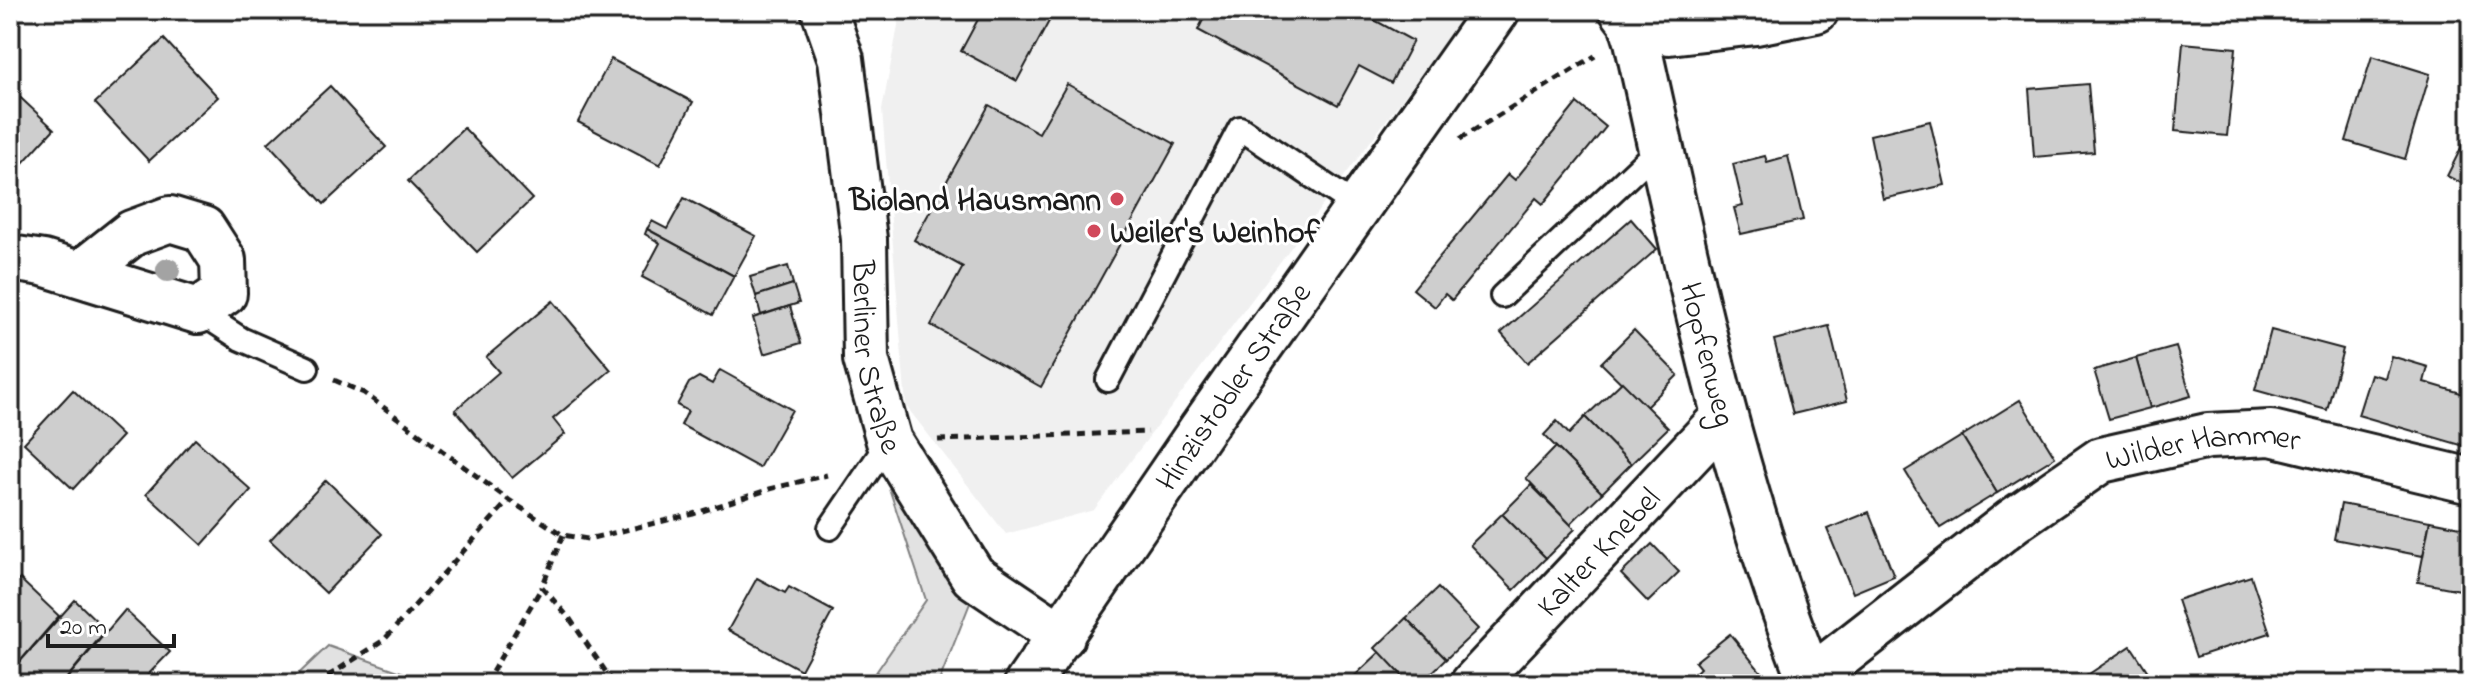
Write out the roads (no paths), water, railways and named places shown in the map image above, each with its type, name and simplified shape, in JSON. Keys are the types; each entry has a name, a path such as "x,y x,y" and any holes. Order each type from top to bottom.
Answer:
{"street":[{"name":"Berliner Straße","path":"824,10 841,59 864,239 866,359 889,441 973,576 1062,636"},
{"name":"Hinzistobler Straße","path":"1027,684 1201,430 1497,10"},
{"path":"1630,24 1669,32 1756,22 1816,10"},
{"name":"Hopfenweg","path":"1630,24 1724,417 1778,599 1807,682"},
{"path":"10,258 43,263 198,311 224,293 223,260 203,229 170,219 132,233 80,274"},
{"name":"Kalter Knebel","path":"1473,684 1724,417"},
{"name":"Wilder Hammer","path":"1807,682 2013,521 2101,460 2208,436 2271,433 2471,481"}],"lane":[{"path":"1108,380 1240,128 1358,207"},
{"path":"1502,296 1660,147"},
{"path":"198,311 241,339 307,368"},
{"path":"830,528 889,441"}],"place":[{"name":"Bioland Hausmann","path":"1117,199"},
{"name":"Weiler's Weinhof","path":"1094,231"}]}
